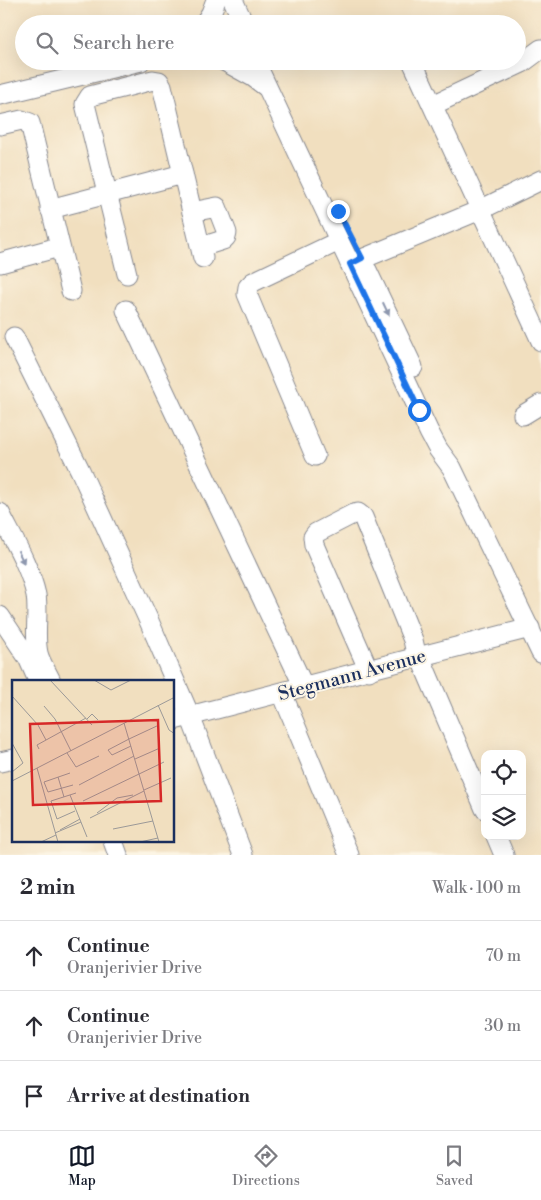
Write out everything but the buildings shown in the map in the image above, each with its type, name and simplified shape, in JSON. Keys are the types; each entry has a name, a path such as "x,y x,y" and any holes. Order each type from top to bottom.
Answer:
{"street":[{"path":"211,15 216,0"},
{"path":"226,0 233,15"},
{"path":"233,0 240,15"},
{"path":"526,60 541,50"},
{"path":"0,95 104,70"},
{"path":"241,70 253,76 267,88"},
{"path":"259,70 339,241 356,261"},
{"path":"267,70 356,261 429,432 438,449 452,468 541,652"},
{"path":"416,70 541,341"},
{"path":"433,104 507,70"},
{"path":"127,274 84,104 90,96 153,80 159,81 162,86 192,212 202,253 224,240 227,233 217,207 192,212"},
{"path":"0,126 22,120 30,123 71,291"},
{"path":"50,209 183,174"},
{"path":"356,261 480,210 541,180"},
{"path":"315,456 247,294 248,288 253,282 339,241"},
{"path":"0,263 59,247"},
{"path":"126,310 304,687"},
{"path":"14,337 84,479 166,680"},
{"path":"523,415 541,404"},
{"path":"369,670 314,545 313,537 316,533 358,513 363,517 413,640 418,658 481,800"},
{"path":"0,514 25,566 35,593 38,613 38,653 51,680"},
{"path":"0,616 28,658 38,680"},
{"name":"Stegmann Avenue","path":"182,718 530,628"},
{"path":"282,693 349,855"},
{"path":"175,701 243,855"},
{"path":"498,840 504,855"},
{"path":"113,842 118,855"}],"route":[{"path":"338,211 362,258 350,264 419,410"}]}
